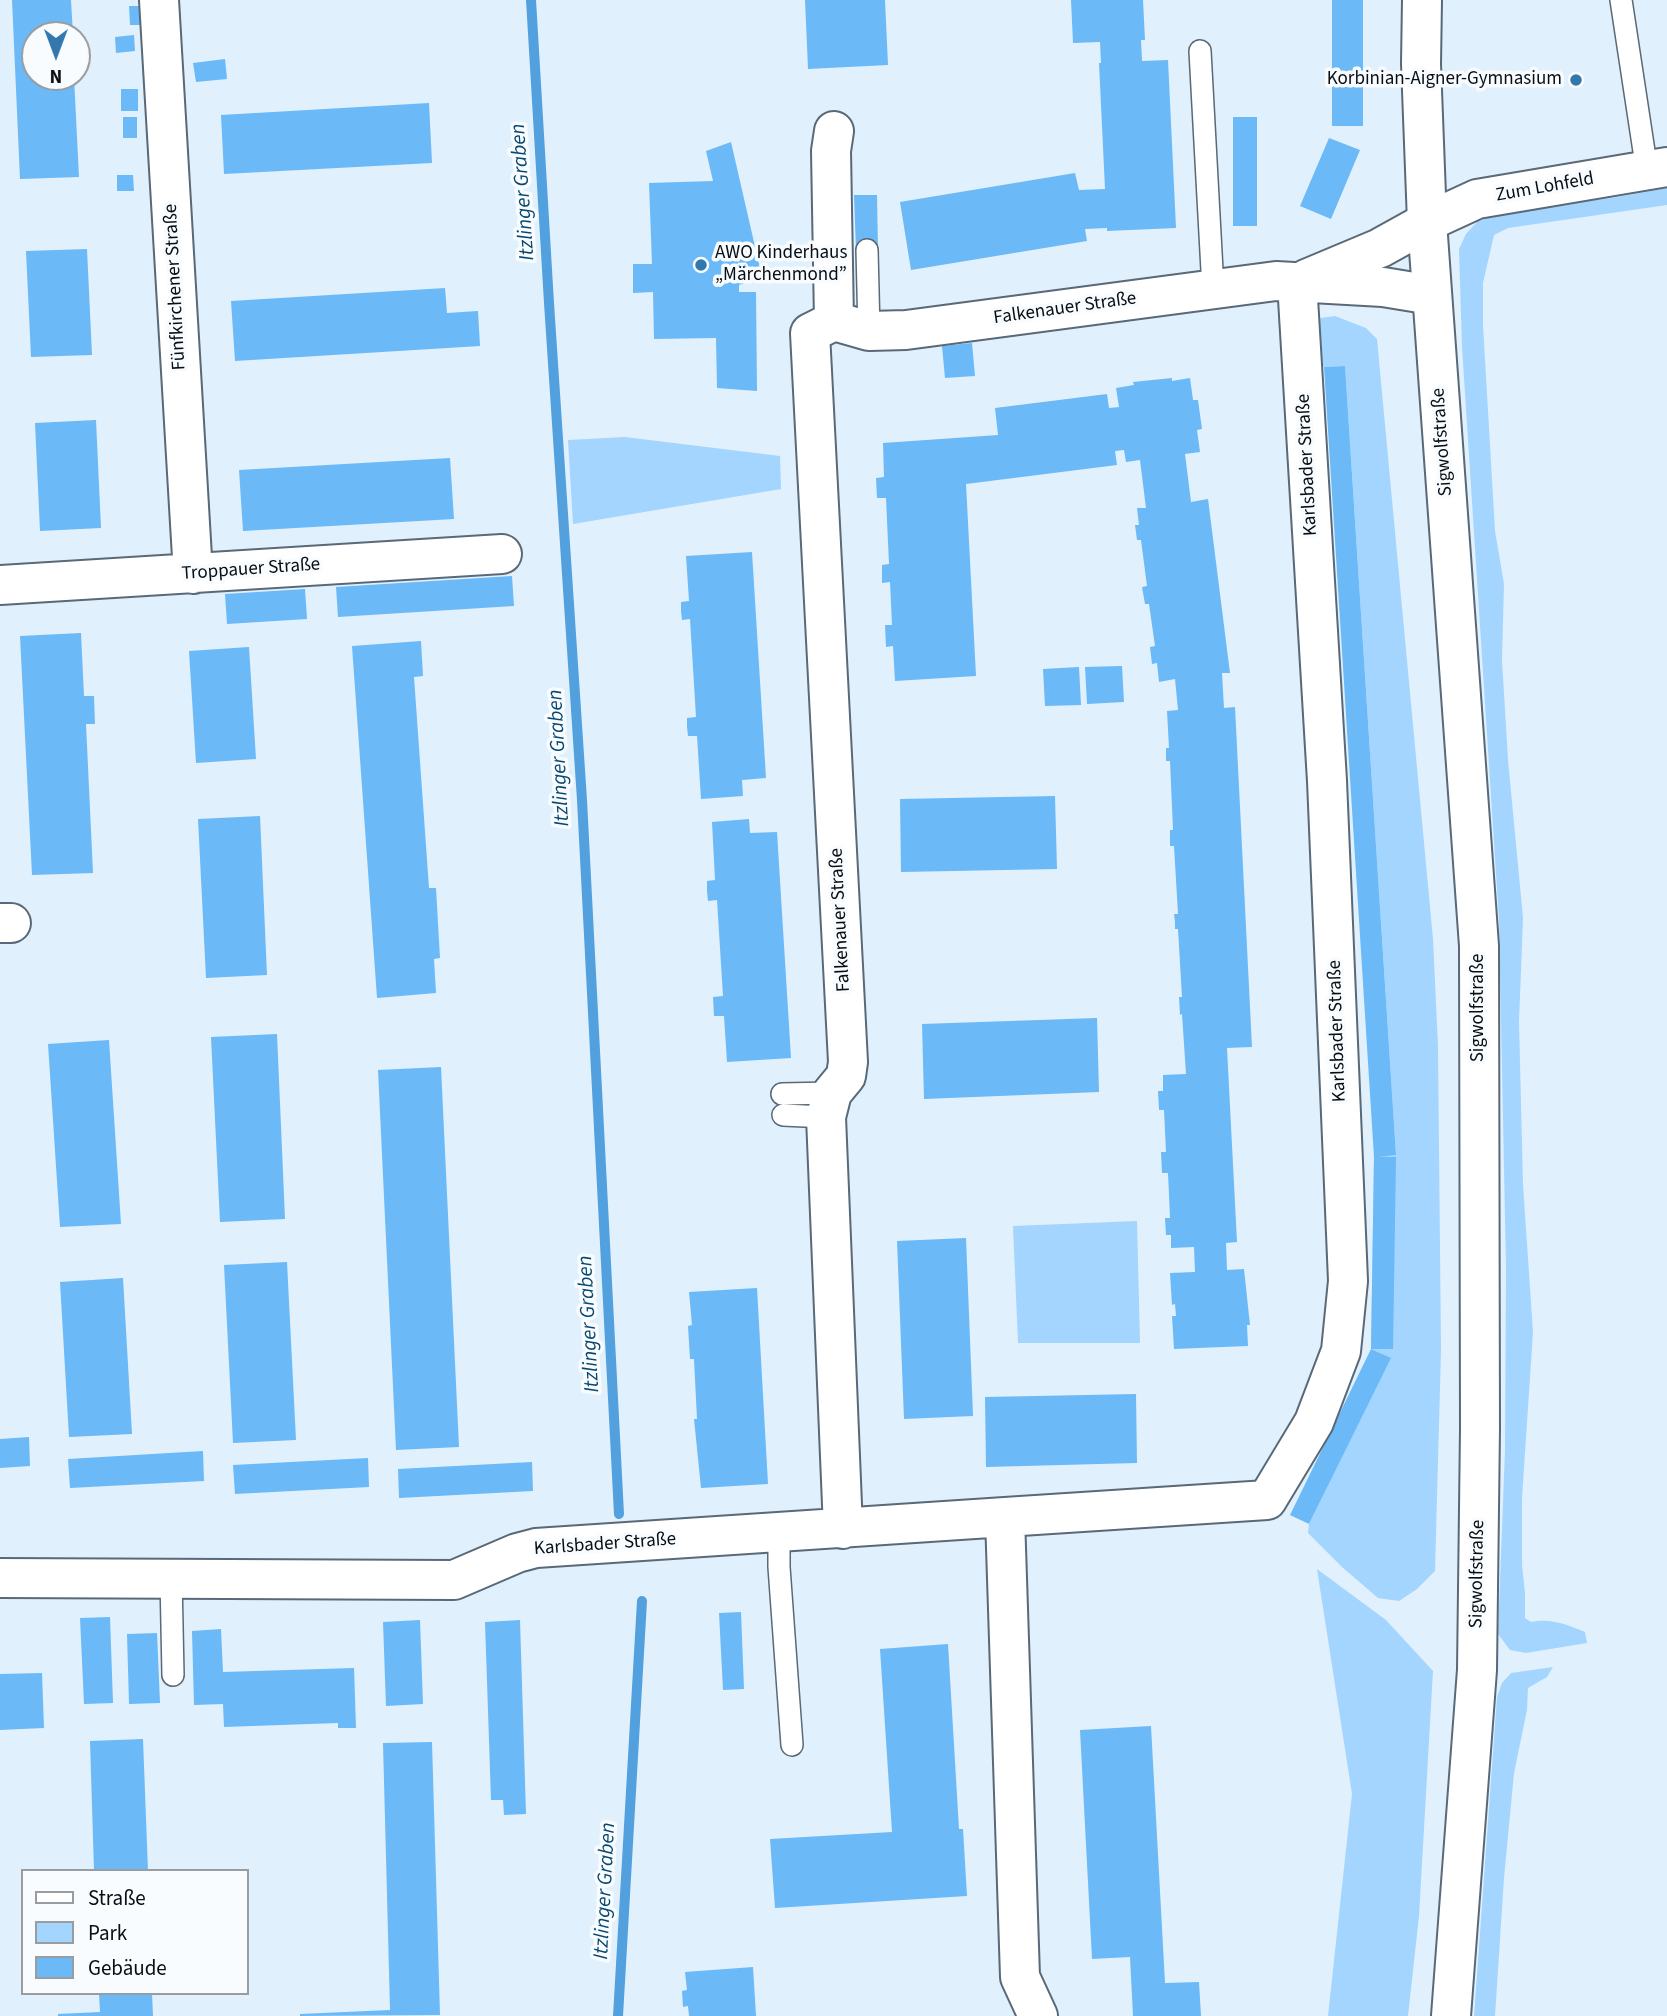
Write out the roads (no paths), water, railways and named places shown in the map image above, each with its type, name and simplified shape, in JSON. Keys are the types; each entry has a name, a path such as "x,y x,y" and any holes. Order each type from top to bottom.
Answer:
{"street":[{"name":"Fünfkirchener Straße","path":"159,0 193,574"},
{"name":"Sigwolfstraße","path":"1422,0 1421,64 1427,222 1479,946 1480,1428 1477,1670 1451,2016"},
{"path":"834,131 831,151 852,326"},
{"name":"Zum Lohfeld","path":"1427,222 1477,200 1657,169"},
{"name":"Falkenauer Straße","path":"1297,282 1380,248 1427,222"},
{"name":"Falkenauer Straße","path":"829,1105 846,1076 848,1062 810,333 852,326 906,330 1276,281 1383,287 1432,295"},
{"name":"Karlsbader Straße","path":"0,1578 454,1580 517,1553 536,1548 1267,1500 1314,1422 1341,1351 1348,1281 1327,781 1297,282"},
{"name":"Troppauer Straße","path":"0,585 502,554"},
{"path":"829,1105 843,1529"},
{"path":"1005,1517 1020,1977 1038,2016"}],"lane":[{"path":"1621,0 1657,169"},
{"path":"1199,51 1213,289"},
{"path":"852,326 867,250"},
{"path":"782,1104 829,1105"},
{"path":"779,1533 792,1745"},
{"path":"171,1578 173,1675"}],"waterway":[{"name":"Itzlinger Graben","path":"531,0 582,800 619,1514"},
{"name":"Itzlinger Graben","path":"618,2016 642,1601"}],"place":[{"name":"Korbinian-Aigner-Gymnasium","path":"1576,80"},
{"name":"AWO Kinderhaus „Märchenmond”","path":"701,265"}]}
